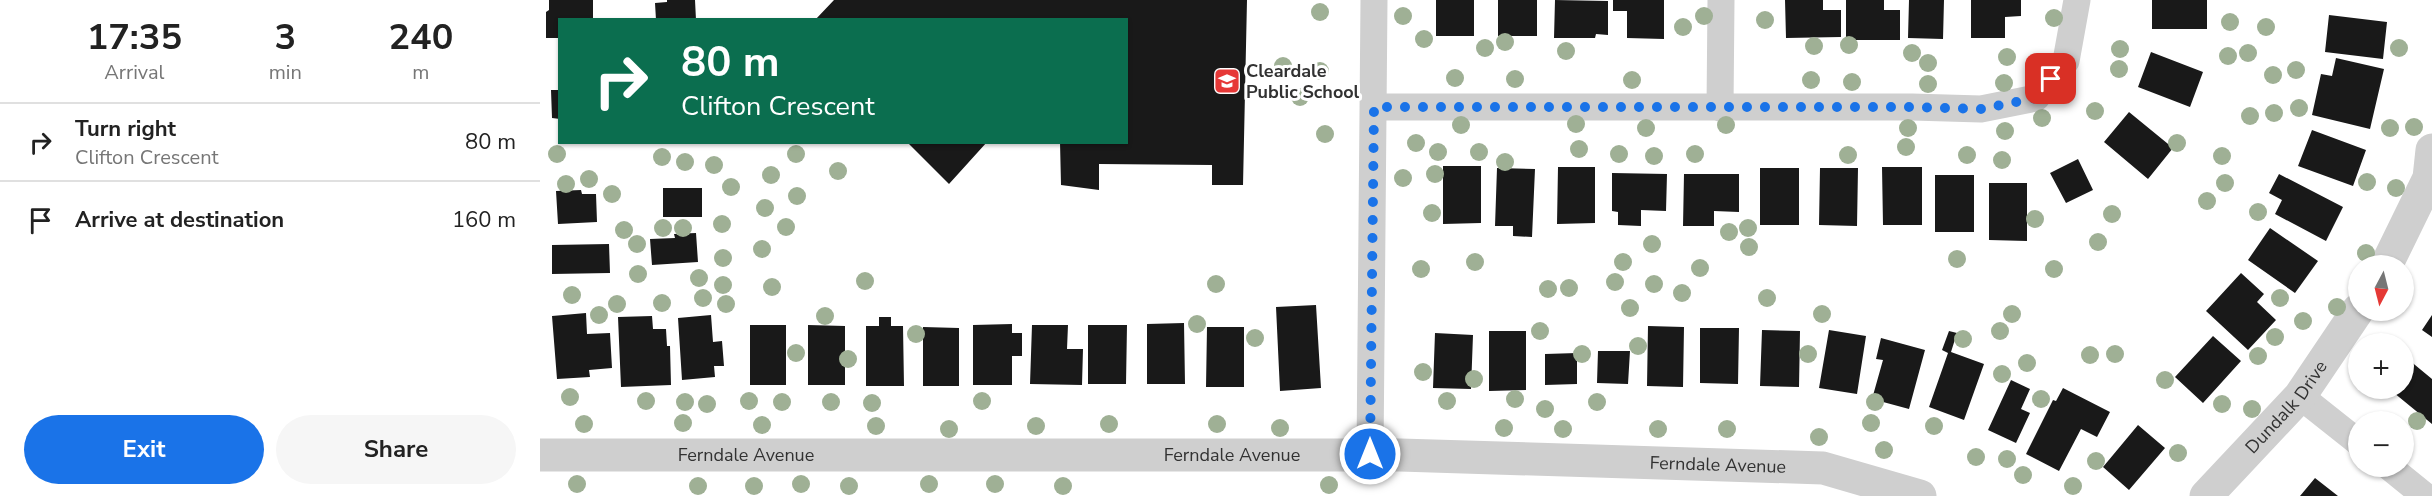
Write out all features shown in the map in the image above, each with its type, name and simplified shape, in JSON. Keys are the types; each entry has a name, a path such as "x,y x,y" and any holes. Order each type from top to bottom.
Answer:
{"street":[{"path":"1370,454 1374,0"},
{"path":"1720,108 1721,0"},
{"path":"1374,107 1981,109 2036,98 2066,61 2077,0"},
{"path":"2391,255 2431,169"},
{"name":"Dundalk Drive","path":"2206,496 2300,396 2351,321"},
{"path":"2300,396 2348,434"},
{"name":"Ferndale Avenue","path":"540,455 1370,454 1823,468 1920,496"},
{"path":"2402,477 2425,496"}],"building":[{"path":"549,0 593,0 593,18 558,18 558,38 546,38 546,12 549,10"},
{"path":"667,0 695,0 696,18 656,18 655,3 667,2"},
{"path":"834,0 1247,0 1243,185 1212,185 1212,165 1099,164 1099,190 1061,185 1060,144 1128,144 1128,18 817,18"},
{"path":"1436,0 1474,0 1474,36 1436,36"},
{"path":"1498,0 1537,0 1537,36 1498,36"},
{"path":"1555,0 1608,1 1608,35 1596,34 1595,38 1554,38"},
{"path":"1613,0 1664,0 1664,39 1627,38 1627,11 1613,11"},
{"path":"1785,0 1823,0 1823,10 1841,10 1841,37 1786,38"},
{"path":"1846,0 1884,0 1884,10 1900,10 1900,40 1846,40"},
{"path":"1909,0 1944,0 1943,39 1908,38"},
{"path":"1971,0 2021,0 2021,16 2005,17 2005,38 1971,38"},
{"path":"2152,0 2207,0 2207,29 2152,29"},
{"path":"2329,15 2387,22 2383,59 2325,52"},
{"path":"2151,52 2203,72 2190,107 2138,87"},
{"path":"2336,58 2384,69 2370,129 2312,115 2321,74 2332,76"},
{"path":"551,90 558,90 558,119 552,118"},
{"path":"2129,112 2173,148 2148,179 2104,142"},
{"path":"2312,130 2366,150 2353,186 2298,166"},
{"path":"909,144 985,144 949,184"},
{"path":"2078,159 2093,190 2066,203 2050,173"},
{"path":"1443,166 1481,166 1481,223 1443,224"},
{"path":"1558,167 1595,167 1595,223 1557,224"},
{"path":"1882,167 1922,167 1922,225 1883,225"},
{"path":"1497,168 1535,169 1532,237 1513,236 1513,226 1495,226"},
{"path":"1760,168 1799,168 1799,225 1760,225"},
{"path":"1820,168 1858,168 1857,226 1819,225"},
{"path":"1612,173 1667,174 1666,211 1641,210 1641,226 1618,225 1618,212 1612,211"},
{"path":"1684,174 1739,174 1739,212 1714,211 1714,226 1683,226"},
{"path":"2279,174 2343,207 2326,241 2275,214 2282,200 2269,193"},
{"path":"1935,175 1974,175 1974,232 1935,232"},
{"path":"1989,183 2027,183 2027,241 1989,240"},
{"path":"663,188 702,188 702,217 663,217"},
{"path":"581,190 582,194 596,194 597,222 558,224 556,191"},
{"path":"2270,228 2318,261 2295,293 2248,260"},
{"path":"696,233 698,262 652,265 650,239 675,238 674,234"},
{"path":"609,244 610,273 552,274 552,245"},
{"path":"2241,273 2264,294 2257,302 2276,320 2248,350 2206,311"},
{"path":"1316,305 1321,388 1280,391 1276,307"},
{"path":"586,313 587,334 610,333 612,368 589,370 590,377 557,379 552,316"},
{"path":"711,315 713,342 722,341 724,366 714,366 715,377 682,380 678,318"},
{"path":"2432,315 2432,337 2422,330"},
{"path":"652,316 653,329 666,329 667,346 670,346 671,385 621,387 618,317"},
{"path":"879,317 891,317 891,326 903,326 904,386 866,386 866,326 879,326"},
{"path":"1184,323 1185,384 1147,384 1147,324"},
{"path":"1012,324 1012,333 1022,333 1022,356 1012,356 1012,385 973,385 973,325"},
{"path":"750,325 786,325 786,385 750,385"},
{"path":"808,325 845,326 845,385 808,385"},
{"path":"1032,325 1068,325 1067,349 1083,349 1082,385 1030,384"},
{"path":"1088,325 1127,325 1126,384 1088,384"},
{"path":"1648,326 1684,327 1683,387 1647,386"},
{"path":"923,327 959,328 959,386 923,386"},
{"path":"1207,327 1244,327 1244,387 1206,387"},
{"path":"1700,328 1739,328 1738,384 1700,383"},
{"path":"1762,330 1800,331 1799,387 1760,386"},
{"path":"1829,330 1866,336 1857,394 1819,388"},
{"path":"1489,331 1526,331 1526,390 1489,391"},
{"path":"1949,331 1957,333 1951,352 1984,364 1964,420 1929,407 1948,353 1942,350"},
{"path":"1435,333 1473,335 1471,389 1433,388"},
{"path":"2213,336 2241,361 2203,403 2175,377"},
{"path":"1881,338 1925,350 1909,409 1872,399 1883,360 1876,359"},
{"path":"1598,351 1630,351 1628,384 1597,383"},
{"path":"1577,353 1577,384 1545,385 1545,354"},
{"path":"2414,364 2432,379 2432,424 2401,399 2414,399"},
{"path":"2011,380 2030,389 2021,409 2030,413 2016,443 1988,430"},
{"path":"2063,388 2110,412 2097,437 2081,429 2059,471 2026,454 2053,400 2056,401"},
{"path":"2138,425 2165,448 2129,490 2103,467"},
{"path":"2315,478 2338,496 2300,496"}],"place":[{"name":"Cleardale Public School","path":"1227,81"}],"route":[{"path":"1370,454 1374,107 1828,106 1981,109 2036,98 2051,79"}]}
